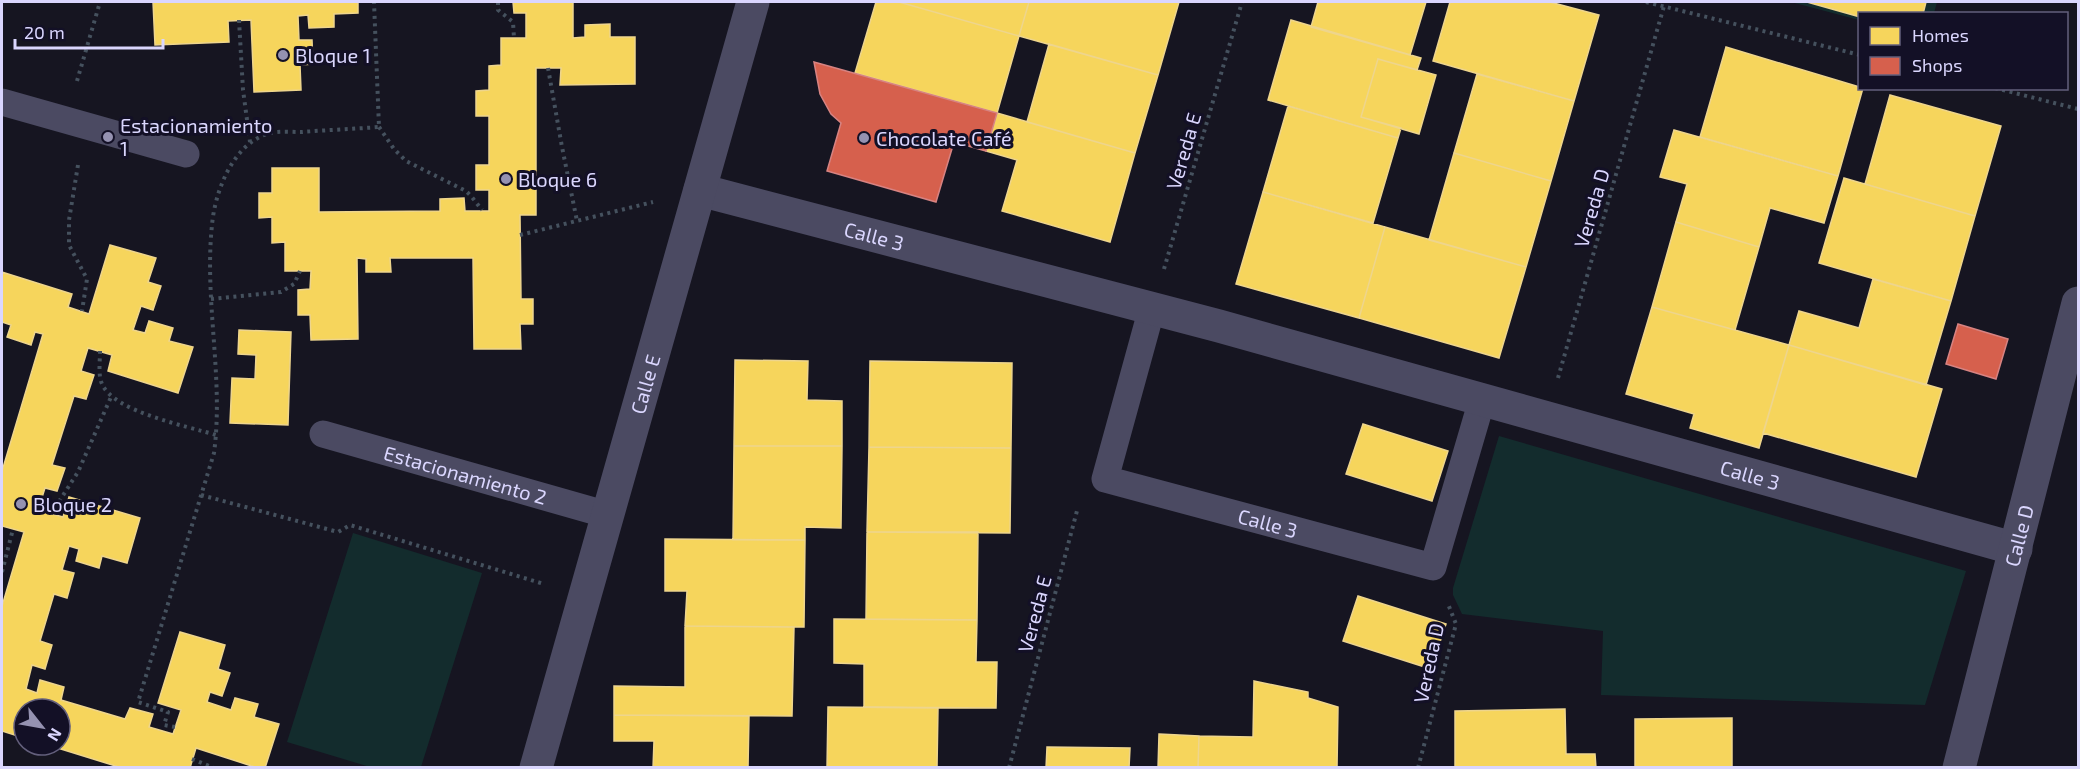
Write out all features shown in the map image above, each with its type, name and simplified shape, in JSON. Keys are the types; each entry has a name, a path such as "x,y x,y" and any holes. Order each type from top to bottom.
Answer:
{"street":[{"name":"Calle E","path":"536,768 753,2"},
{"name":"Calle 3","path":"700,190 1152,308 2016,549"},
{"name":"Calle D","path":"1959,768 2079,303"}],"lane":[{"path":"2,102 186,153"},
{"path":"1105,479 1152,308"},
{"path":"1433,567 1482,400"},
{"name":"Estacionamiento 2","path":"323,435 608,515"},
{"name":"Calle 3","path":"1105,479 1433,567"}],"path":[{"path":"82,311 87,279 69,245 69,220 75,123 100,2"},
{"path":"374,2 379,127 394,149 406,161 465,191 482,210"},
{"path":"498,2 498,10 513,22 514,38"},
{"name":"Vereda E","path":"1152,308 1242,2"},
{"path":"1646,2 1858,54"},
{"name":"Vereda D","path":"1547,417 1664,6"},
{"path":"239,20 250,142"},
{"path":"548,68 561,147 577,221"},
{"path":"2003,90 2079,109"},
{"path":"175,727 164,725 168,712 138,702 214,453 216,435 210,246 216,200 225,176 250,142 270,134 379,127"},
{"path":"520,236 700,190"},
{"path":"211,299 281,292 294,284 300,272"},
{"path":"100,351 101,382 111,397 135,410 216,435"},
{"path":"51,514 78,472 111,397"},
{"name":"Vereda E","path":"1009,768 1079,504 1105,479"},
{"path":"201,495 338,532 350,525 585,597"},
{"path":"2,572 13,529"},
{"name":"Vereda D","path":"1418,768 1456,624 1433,567"},
{"path":"192,759 214,768"}],"green space":[{"path":"1791,2 1937,2 1934,12 1858,12 1858,20"},
{"path":"1499,436 1966,571 1925,705 1601,695 1603,631 1462,614 1453,595 1453,588"},
{"path":"353,533 482,573 421,767 370,767 287,742"}],"building: Homes":[{"name":"Bloque 1","path":"153,2 358,2 358,13 334,14 334,27 309,28 308,15 298,16 299,40 312,40 313,64 300,65 301,90 254,92 251,20 228,21 229,42 155,45"},
{"name":"Bloque 6","path":"513,2 573,2 573,38 585,37 585,25 610,24 610,37 635,37 635,84 560,85 561,68 536,68 536,215 520,215 521,299 533,299 533,324 520,324 521,349 474,349 473,258 390,258 391,272 366,272 366,259 357,258 358,339 311,340 310,315 298,315 298,290 310,289 311,271 285,271 285,242 272,243 272,217 259,218 259,193 272,193 272,168 319,168 319,212 440,211 440,199 464,198 465,211 489,211 489,190 476,190 476,165 489,165 489,116 476,116 476,91 489,90 489,66 501,65 501,38 526,38 526,13 514,13"},
{"path":"876,2 899,2 1019,36 997,113 855,73"},
{"path":"899,2 1029,2 1019,36"},
{"path":"1029,2 1179,2 1158,75 1019,36"},
{"path":"1318,2 1426,2 1410,55 1311,27"},
{"path":"1450,2 1550,2 1599,15 1574,101 1433,61"},
{"path":"1807,2 1926,2 1924,12 1858,12 1858,16"},
{"path":"1291,20 1421,58 1417,70 1378,59 1361,117 1401,128 1398,138 1268,100"},
{"path":"1049,44 1158,75 1135,153 1027,122"},
{"path":"1726,47 1858,87 1858,90 1862,90 1838,176 1700,137"},
{"path":"1378,59 1436,75 1419,134 1361,117"},
{"path":"1477,74 1574,101 1551,181 1454,153"},
{"path":"1890,95 2001,126 1975,216 1865,184"},
{"path":"1288,106 1398,138 1373,223 1263,192"},
{"path":"997,113 1135,153 1110,242 1002,211 1017,160 986,151"},
{"path":"1674,130 1838,176 1824,223 1770,208 1759,247 1676,222 1687,184 1660,177"},
{"path":"1454,153 1551,181 1526,267 1429,240"},
{"path":"1844,178 1975,216 1951,301 1819,263"},
{"path":"1263,192 1385,227 1359,318 1236,284"},
{"path":"1676,222 1759,247 1735,330 1652,307"},
{"path":"1385,227 1526,267 1499,358 1359,318"},
{"name":"Bloque 2","path":"110,245 156,258 148,282 161,286 153,310 141,306 133,330 145,333 149,321 173,328 169,341 193,347 178,393 108,371 112,355 88,348 81,371 94,375 86,399 74,396 52,465 65,468 57,491 45,488 38,510 63,517 69,497 140,518 127,563 102,556 99,568 76,561 79,549 69,546 62,570 74,573 67,598 54,594 40,641 52,645 45,669 32,665 26,689 37,693 40,680 64,687 62,697 12,697 12,734 2,731 2,606 24,532 2,526 2,471 43,334 35,332 31,345 7,337 11,325 2,322 2,272 72,294 68,307 89,314"},
{"path":"1873,279 1951,301 1926,385 1789,345 1799,311 1859,328"},
{"path":"1652,307 1789,345 1759,448 1690,428 1694,414 1626,394"},
{"path":"239,330 291,332 288,425 230,423 232,378 255,379 256,355 238,354"},
{"path":"1789,345 1942,389 1916,477 1763,433"},
{"path":"735,360 808,361 807,400 842,401 842,446 734,446"},
{"path":"870,361 1012,363 1011,448 869,447"},
{"path":"1363,424 1448,451 1432,501 1346,474"},
{"path":"734,446 842,446 841,528 805,527 805,540 733,540"},
{"path":"869,447 1011,448 1010,533 867,532"},
{"path":"867,532 978,532 977,620 866,619"},
{"path":"665,539 805,540 804,627 685,626 687,591 665,591"},
{"path":"1358,596 1446,624 1431,669 1343,641"},
{"path":"834,619 977,620 976,662 997,662 996,708 864,707 864,664 834,663"},
{"path":"685,626 794,627 792,716 614,715 614,686 685,687"},
{"name":"Bloque 2","path":"180,632 225,645 218,669 230,673 222,696 210,692 207,702 231,710 235,698 258,704 254,717 279,724 265,768 258,768 196,748 190,768 122,768 72,752 72,703 125,719 130,708 153,714 149,727 173,734 181,710 158,703"},
{"path":"1254,681 1308,692 1308,698 1338,707 1337,768 1198,768 1199,736 1253,737"},
{"path":"828,707 938,708 937,768 827,768"},
{"path":"1565,709 1566,754 1595,754 1596,768 1455,768 1455,711"},
{"path":"614,715 749,716 748,768 653,768 654,741 614,741"},
{"path":"1732,718 1732,768 1635,768 1635,719"},
{"path":"1159,734 1199,736 1198,768 1158,768"},
{"path":"1047,747 1130,748 1129,768 1046,768"}],"building: Shops":[{"path":"814,62 997,113 986,151 954,142 936,202 827,171 841,123 831,114 820,94"},
{"path":"1958,324 2008,339 1996,379 1946,364"}],"place":[{"name":"Bloque 1","path":"283,55"},
{"name":"Estacionamiento 1","path":"108,137"},
{"name":"Chocolate Café","path":"864,138"},
{"name":"Bloque 6","path":"506,179"},
{"name":"Bloque 2","path":"21,504"}]}
